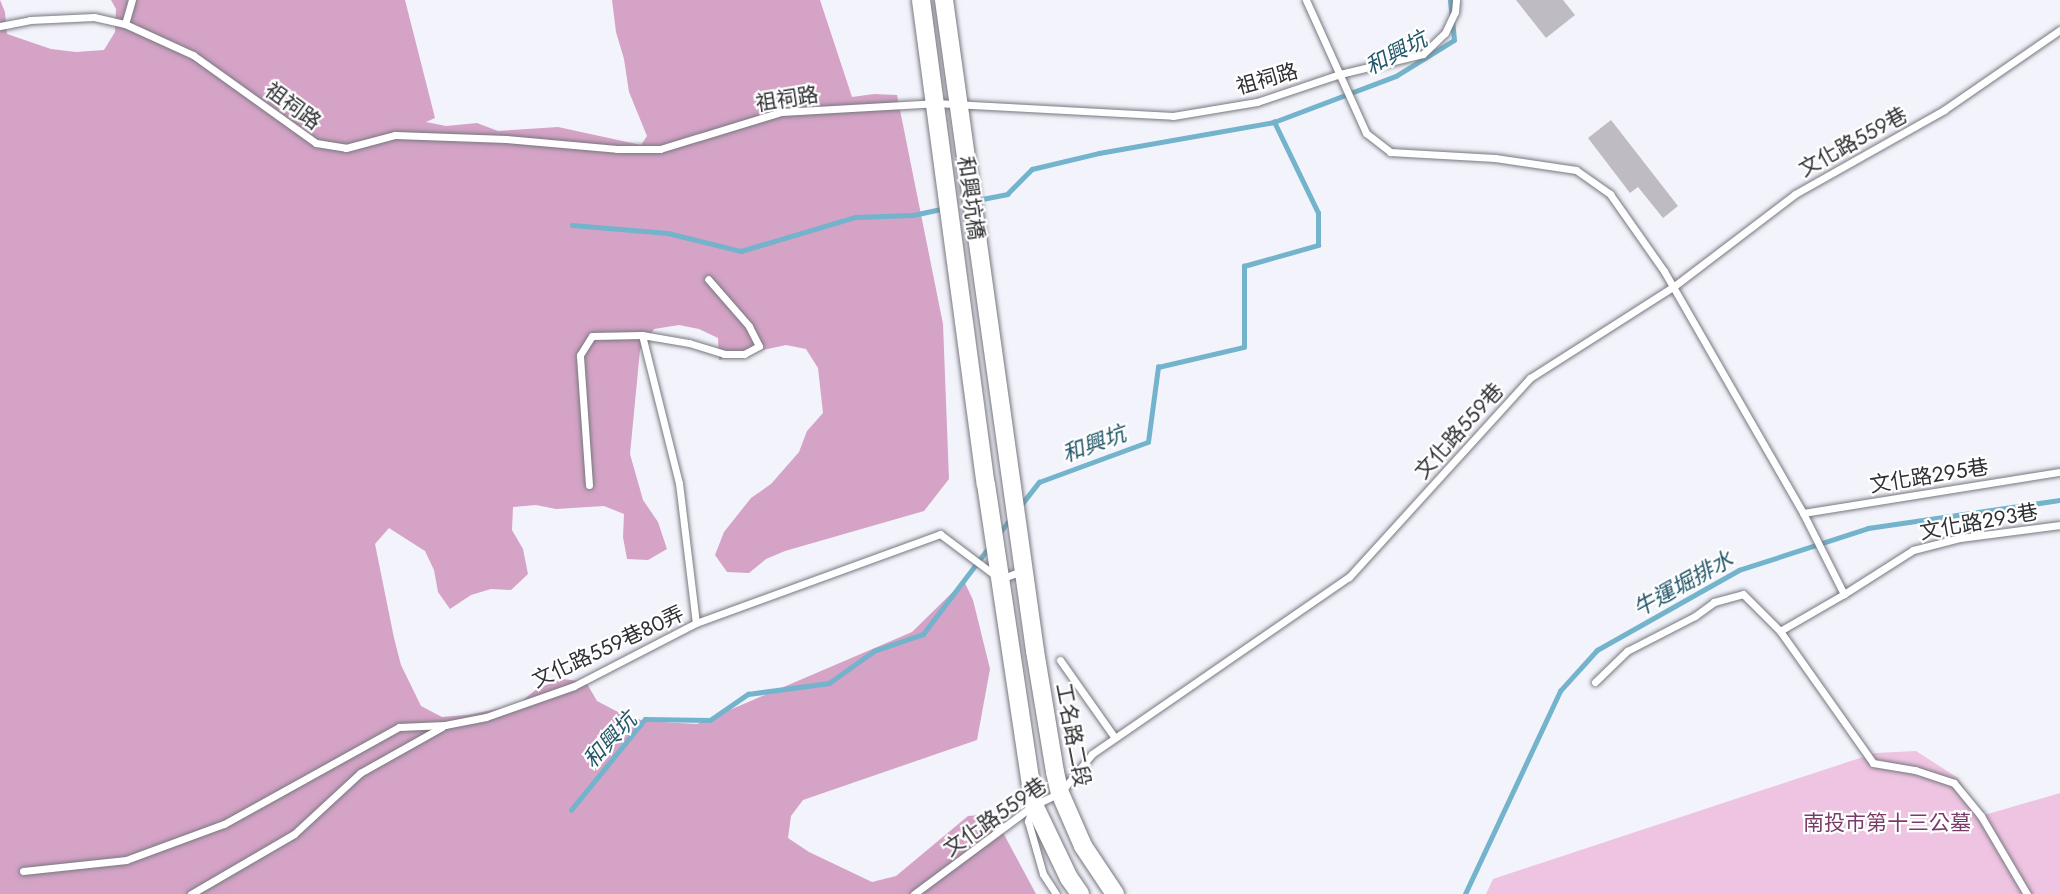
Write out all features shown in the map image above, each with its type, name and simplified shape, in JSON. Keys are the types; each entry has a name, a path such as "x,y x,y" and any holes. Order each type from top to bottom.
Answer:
{"main road":[{"path":"921,0 935,103"},
{"path":"945,0 961,104"},
{"name":"和興坑橋","path":"935,103 1000,579"},
{"name":"和興坑橋","path":"961,104 1011,479"},
{"name":"工名路二段","path":"1011,479 1037,662 1060,793 1083,846 1115,894"},
{"path":"1000,579 1034,806 1069,878 1080,894"}],"lane":[{"path":"124,24 132,0"},
{"path":"1306,0 1366,133 1390,152 1495,158 1576,170 1610,194 1673,287 1803,513 1844,594"},
{"name":"祖祠路","path":"0,26 30,20 94,18 124,24 193,55 316,143 346,148 395,135 506,140 617,149 660,149 782,112 935,103 1173,116 1257,102 1340,74 1423,54 1445,33 1455,12 1456,0"},
{"name":"文化路559巷","path":"914,894 1034,806 1060,793 1092,754 1349,577 1530,378 1673,287 1795,194 1944,110 2060,30"},
{"path":"589,485 580,355 592,336 642,335 689,343 724,354 744,354 759,346 749,326 708,279"},
{"path":"642,335 679,483 696,623"},
{"name":"文化路295巷","path":"1803,513 2060,472"},
{"name":"文化路293巷","path":"1780,630 1844,594 1913,550 1960,538 2060,525"},
{"name":"文化路559巷80弄","path":"23,871 126,860 224,824 399,727 445,725 486,717 574,686 696,623 939,534 1000,579"},
{"path":"1000,579 1025,571"},
{"path":"1595,681 1628,651 1695,616 1714,602 1743,594 1780,630 1872,763 1915,770 1954,783 1981,816 2027,894"},
{"path":"1060,660 1115,738"},
{"path":"191,894 294,834 360,773 445,725"},
{"path":"1034,806 1028,821 1043,874 1056,894"}],"green space":[{"name":"南投市第十三公墓","path":"1916,751 1958,778 1981,816 2060,793 2060,894 1486,894 1493,879 1875,753"}],"shaded area":[{"path":"0,0 5,12 7,34 51,49 76,52 104,50 115,32 116,9 111,0 405,0 435,118 426,122 446,126 477,123 498,131 558,127 641,145 647,136 629,92 624,59 616,32 612,0 820,0 852,97 874,94 897,95 943,324 949,479 924,511 785,551 766,559 749,573 727,572 715,555 724,532 751,498 771,484 799,452 807,431 823,413 818,368 806,349 786,345 719,360 718,338 699,329 679,325 654,329 640,350 630,454 643,500 658,522 667,549 648,560 627,559 623,537 624,514 604,506 556,509 536,505 513,507 512,530 523,549 528,574 511,590 491,589 471,595 450,609 438,592 434,570 425,551 389,528 375,544 394,638 401,665 421,706 442,717 467,715 517,705 538,688 563,679 586,682 597,701 618,712 644,721 697,724 912,632 964,581 973,600 990,669 977,740 803,800 791,816 788,838 809,852 872,882 896,876 968,816 993,814 1036,894 0,894"}],"building":[{"path":"1516,0 1563,0 1575,15 1546,38"},
{"path":"1611,120 1678,206 1663,218 1638,187 1630,193 1588,138"}],"waterway":[{"path":"977,200 1007,194 1032,169 1099,153 1274,122 1396,76 1454,40 1450,0"},
{"name":"和興坑","path":"1021,505 1039,482 1148,442 1158,367 1244,347 1244,266 1318,245 1318,213 1274,122"},
{"path":"572,225 668,233 741,251 855,217 913,215 945,208"},
{"name":"牛運堀排水","path":"1465,894 1560,691 1597,650 1739,570 1868,528 2060,500"},
{"name":"和興坑","path":"999,534 1010,519"},
{"name":"和興坑","path":"571,810 645,719 710,720 748,694 829,683 874,651 923,634 989,547"}]}
